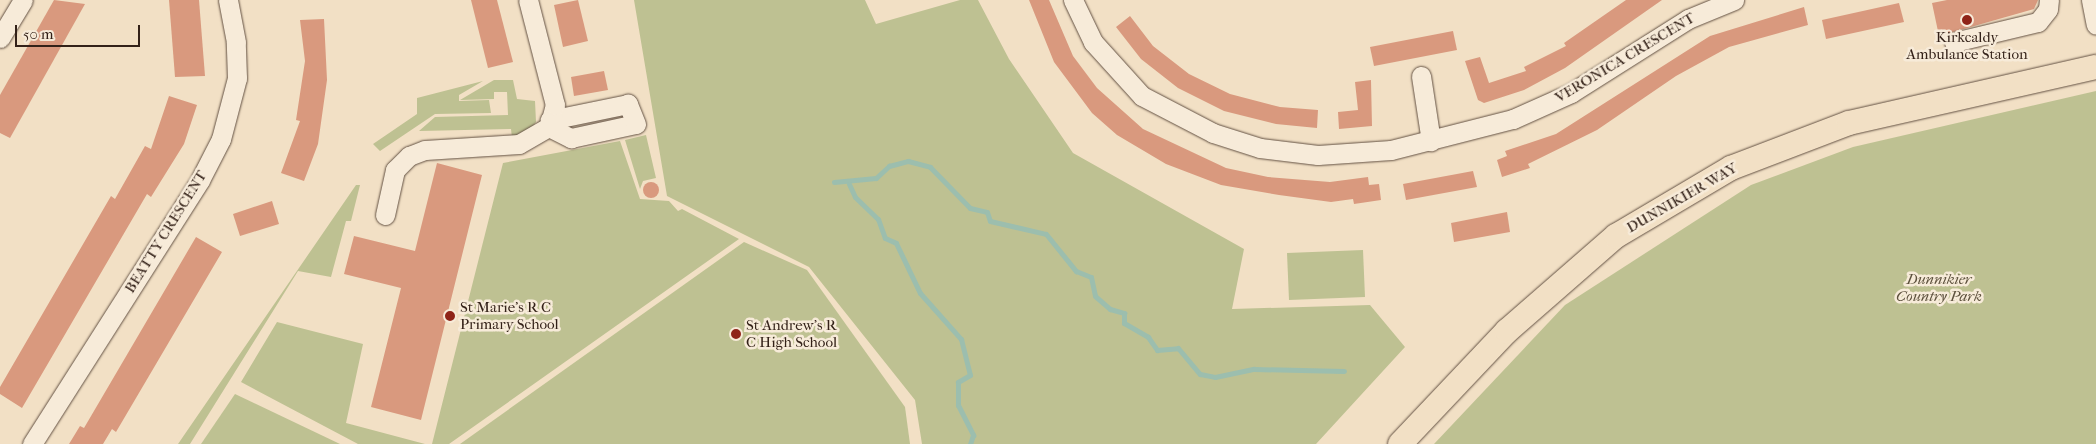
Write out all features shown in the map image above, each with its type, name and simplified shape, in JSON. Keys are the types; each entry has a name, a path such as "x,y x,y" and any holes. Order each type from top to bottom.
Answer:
{"main road":[{"name":"DUNNIKIER WAY","path":"1400,444 1507,331 1616,236 1731,168 1849,123 2096,67"}],"street":[{"path":"0,38 23,0"},
{"name":"BEATTY CRESCENT","path":"32,444 200,180 224,132 237,78 236,42 228,0"},
{"path":"385,215 395,170 409,156 425,150 519,144 551,117 528,0"},
{"name":"VERONICA CRESCENT","path":"1073,0 1093,42 1142,96 1213,134 1260,148 1318,156 1391,150 1513,119 1563,96 1688,19 1734,0"},
{"path":"1954,42 2038,22 2048,9 2048,0"},
{"path":"2091,0 2096,25"},
{"path":"1421,76 1431,141"}],"green space":[{"path":"634,0 865,0 876,24 960,0 978,0 1009,59 1073,153 1244,249 1232,309 1370,305 1405,347 1316,444 922,444 915,400 809,267 667,196"},
{"path":"494,80 513,80 517,99 535,101 536,122 529,131 512,138 511,129 419,131 435,117 508,115 507,92 494,92 494,99 460,100"},
{"path":"483,81 459,95 459,101 489,100 491,113 435,114 380,151 373,144 417,114 417,98"},
{"name":"Dunnikier Country Park","path":"2096,91 2096,444 1434,444 1565,305 1751,185 1853,147"},
{"path":"646,135 656,178 643,181 640,189 625,140"},
{"path":"620,141 640,199 669,201 678,211 682,209 739,239 449,444 432,444 503,163"},
{"path":"356,185 360,185 351,221 346,221 331,277 298,271 190,444 178,444"},
{"name":"St Andrew's R C High School","path":"744,242 807,270 905,407 910,444 460,444"},
{"path":"1363,250 1365,297 1289,300 1287,253"},
{"path":"277,322 363,344 346,423 425,444 358,444 241,382"},
{"path":"235,394 340,444 201,444"}],"building":[{"path":"54,0 85,4 10,138 0,133 0,95"},
{"path":"169,0 199,0 205,76 175,77"},
{"path":"471,0 497,0 513,62 488,68"},
{"path":"578,0 588,41 563,47 554,5"},
{"path":"1029,0 1049,0 1073,56 1097,88 1143,129 1226,168 1268,177 1330,182 1368,177 1369,185 1379,184 1381,200 1354,204 1353,199 1331,202 1279,195 1221,185 1166,164 1117,135 1092,113 1054,62"},
{"path":"1626,0 1662,0 1565,68 1524,90 1484,103 1478,100 1465,61 1480,57 1489,83 1526,71 1524,67 1566,46 1564,43"},
{"name":"Kirkcaldy Ambulance Station","path":"1947,0 2038,0 2034,9 1939,36 1932,3"},
{"path":"1899,3 1904,22 1826,39 1822,20"},
{"path":"1804,7 1808,25 1729,47 1676,76 1597,130 1528,164 1530,168 1502,177 1497,160 1507,156 1505,151 1556,134 1710,36"},
{"path":"1130,16 1153,46 1189,74 1230,94 1280,107 1318,110 1317,128 1276,124 1224,111 1178,88 1141,59 1116,27"},
{"path":"324,19 327,80 318,144 304,181 281,173 300,121 296,120 305,61 300,20"},
{"path":"1453,31 1457,50 1374,66 1370,47"},
{"path":"604,71 608,90 574,96 571,77"},
{"path":"1371,80 1372,126 1339,129 1338,112 1358,110 1355,82"},
{"path":"169,96 197,105 184,144 151,197 147,194 22,408 0,394 0,387 111,196 115,199 145,146 151,149"},
{"path":"437,163 482,175 421,420 371,407 401,288 344,274 354,236 415,251"},
{"path":"1473,171 1477,187 1406,200 1403,184"},
{"path":"648,182 654,182 659,187 657,196 648,198 643,193 643,187"},
{"path":"272,201 279,224 240,236 233,214"},
{"path":"1507,212 1510,232 1454,242 1451,223"},
{"path":"196,237 222,252 116,432 112,429 103,444 69,444 80,426 84,428"}],"waterway":[{"path":"834,182 876,178 889,166 908,161 930,167 970,208 987,212 990,221 1046,234 1076,271 1091,277 1095,296 1110,309 1124,313 1124,323 1148,337 1157,350 1178,348 1200,374 1215,377 1254,369 1344,371"},
{"path":"849,184 855,197 878,219 885,238 896,243 920,293 961,339 970,375 958,382 958,405 973,435 970,444"}],"place":[{"name":"Kirkcaldy Ambulance Station","path":"1967,20"},
{"name":"St Marie's R C Primary School","path":"450,316"},
{"name":"St Andrew's R C High School","path":"736,334"}]}
